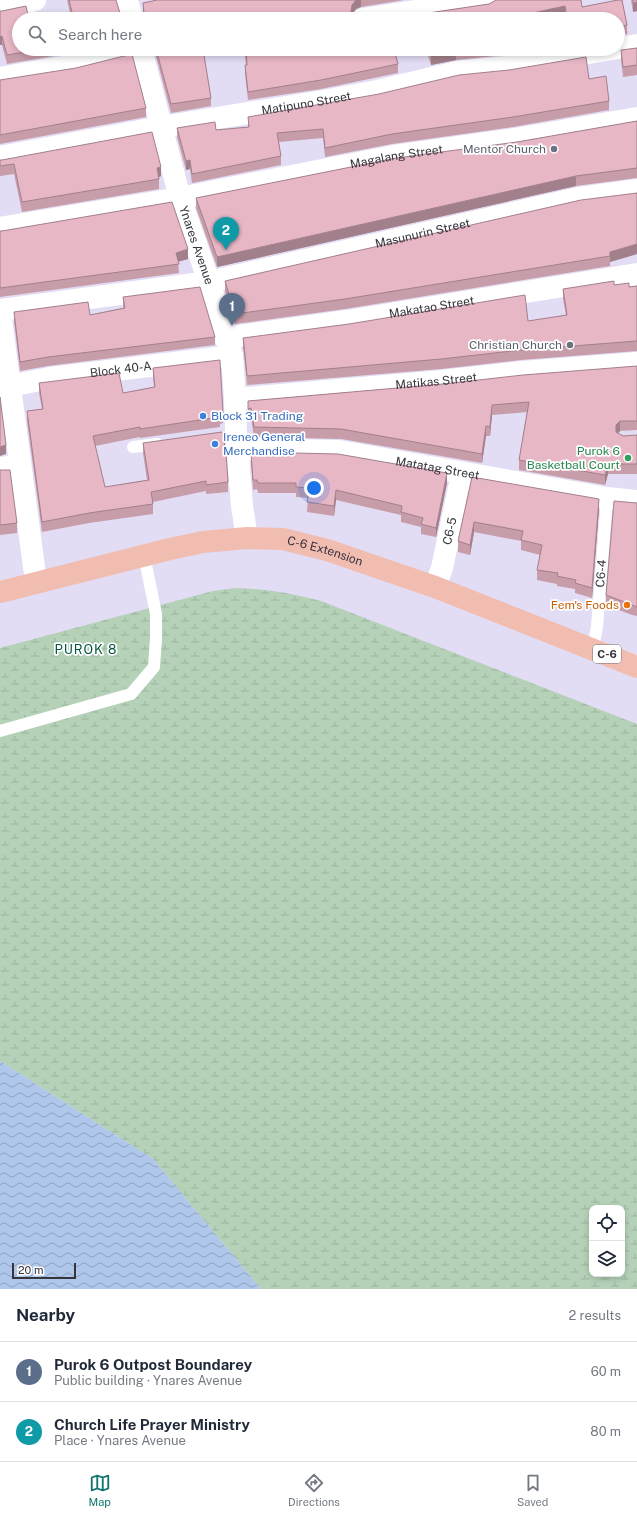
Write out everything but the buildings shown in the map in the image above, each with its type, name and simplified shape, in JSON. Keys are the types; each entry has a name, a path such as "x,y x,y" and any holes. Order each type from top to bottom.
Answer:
{"main road":[{"name":"C-6 Extension","path":"0,592 144,555 203,542 247,538 283,539 327,550 435,587 637,667"}],"street":[{"path":"0,8 35,0"},
{"path":"127,0 130,12"},
{"path":"409,12 487,0"},
{"path":"625,47 637,45"},
{"path":"0,78 74,65 109,56"},
{"name":"Ynares Avenue","path":"143,56 180,198 209,282 229,347 235,399 232,438 247,538"},
{"name":"Matipuno Street","path":"0,157 161,127 323,101 457,72 507,67 572,56"},
{"name":"Magalang Street","path":"180,198 394,156 515,139 637,118"},
{"name":"Masunurin Street","path":"209,282 579,198 637,190"},
{"path":"0,228 180,198"},
{"name":"Makatao Street","path":"229,347 355,319 637,274"},
{"path":"36,582 10,467 6,382 0,311 209,282"},
{"name":"Block 40-A","path":"6,382 50,378 229,347"},
{"name":"Matikas Street","path":"235,399 442,381 522,372 637,363"},
{"name":"Matatag Street","path":"232,438 339,451 462,474 607,498 637,501"},
{"name":"C6-5","path":"435,587 442,568 462,474"}],"lane":[{"path":"133,447 171,442"},
{"name":"C6-4","path":"585,646 597,627 607,498"},
{"path":"0,731 131,694 154,667 156,614 144,555"}],"green space":[{"path":"236,588 269,590 321,601 637,724 637,1289 261,1289 153,1159 0,1061 0,648 213,591"}],"water":[{"path":"0,1061 153,1159 261,1289 0,1289"}],"place":[{"name":"Mentor Church","path":"554,149"},
{"name":"Church Life Prayer Ministry","path":"226,250"},
{"name":"Purok 6 Outpost Boundarey","path":"232,326"},
{"name":"Christian Church","path":"570,345"},
{"name":"Block 31 Trading","path":"203,416"},
{"name":"Ireneo General Merchandise","path":"215,444"},
{"name":"Purok 6 Basketball Court","path":"628,458"},
{"name":"Fem's Foods","path":"627,605"}],"district":[{"name":"PUROK 8","path":"86,649"}]}
